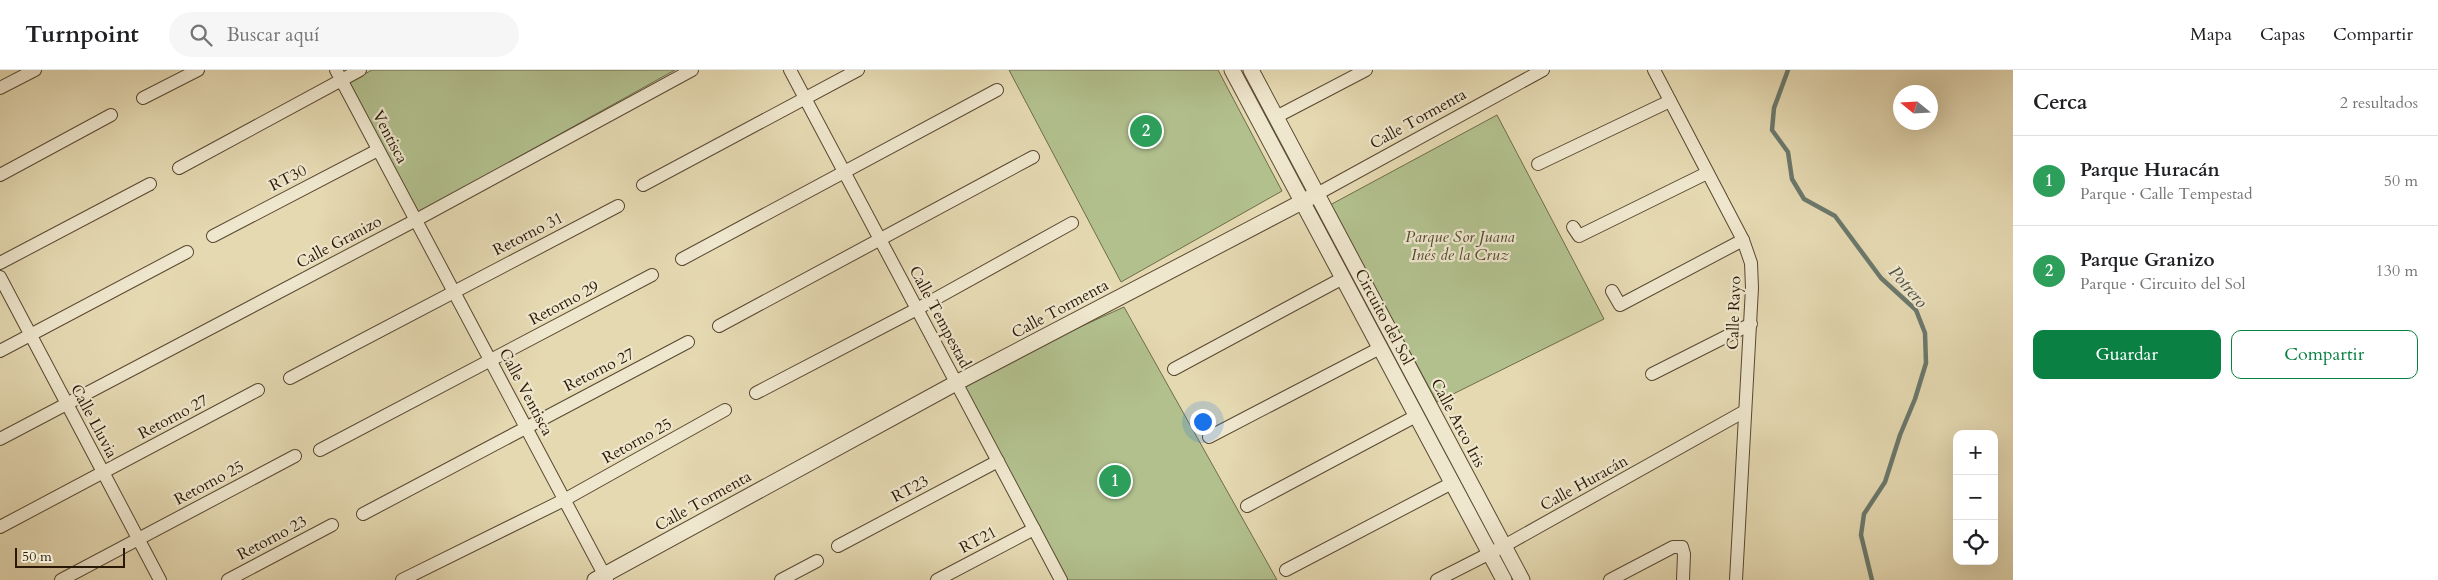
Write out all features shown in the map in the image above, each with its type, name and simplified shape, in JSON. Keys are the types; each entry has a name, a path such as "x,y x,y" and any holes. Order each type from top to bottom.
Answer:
{"street":[{"path":"0,88 35,70"},
{"path":"143,98 198,70"},
{"path":"179,168 339,75 360,70"},
{"name":"Calle Granizo","path":"0,439 416,220 692,70"},
{"name":"Calle Tempestad","path":"790,70 1061,580"},
{"path":"642,186 858,70"},
{"name":"Circuito del Sol","path":"1232,70 1504,580"},
{"name":"Calle Arco Iris","path":"1251,70 1522,580"},
{"path":"1276,117 1366,70"},
{"name":"Calle Tormenta","path":"602,578 956,383 1303,202 1543,70"},
{"name":"Calle Rayo","path":"1654,70 1743,240 1751,263 1746,411 1736,580"},
{"name":"Ventisca","path":"339,75 416,220"},
{"path":"682,259 997,90"},
{"path":"1538,164 1670,101"},
{"path":"0,175 111,115"},
{"name":"RT30","path":"213,236 378,150"},
{"path":"719,326 1033,157"},
{"path":"1573,227 1579,236 1707,173"},
{"path":"0,263 150,184"},
{"name":"Retorno 31","path":"290,378 618,206"},
{"name":"Calle Ventisca","path":"416,220 564,500 602,578"},
{"path":"756,393 917,309 1072,224"},
{"path":"1612,291 1620,306 1743,240"},
{"path":"0,351 187,252"},
{"name":"Retorno 29","path":"320,450 652,275"},
{"name":"Calle Lluvia","path":"0,277 160,580"},
{"path":"1174,369 1343,278"},
{"path":"1652,374 1750,324"},
{"name":"Retorno 27","path":"364,514 525,426 688,342"},
{"path":"1209,436 1380,348"},
{"name":"Retorno 27","path":"0,527 258,390"},
{"name":"Retorno 25","path":"402,580 564,500 725,410"},
{"name":"Calle Huracán","path":"1437,580 1504,546 1746,411"},
{"path":"1247,506 1416,416"},
{"name":"Retorno 25","path":"61,580 295,456"},
{"name":"RT23","path":"838,546 998,461"},
{"path":"1286,570 1452,483"},
{"name":"Retorno 23","path":"228,580 332,525"},
{"name":"RT21","path":"937,580 1034,529"},
{"path":"1611,580 1674,547 1682,547 1684,554 1683,580"},
{"path":"781,580 817,561"}],"green space":[{"path":"372,70 675,70 418,213 348,83"},
{"path":"1009,70 1218,70 1282,191 1121,282"},
{"name":"Parque Sor Juana Inés de la Cruz","path":"1497,115 1604,319 1437,402 1330,205"},
{"path":"1124,307 1277,580 1061,580 956,383"}],"waterway":[{"name":"Potrero","path":"1788,70 1774,108 1772,130 1788,152 1792,179 1804,199 1835,216 1881,278 1916,310 1925,333 1926,363 1915,399 1900,435 1885,482 1864,514 1861,535 1872,580"}],"place":[{"name":"Parque Granizo","path":"1146,131"},
{"name":"Parque Huracán","path":"1115,481"}]}
